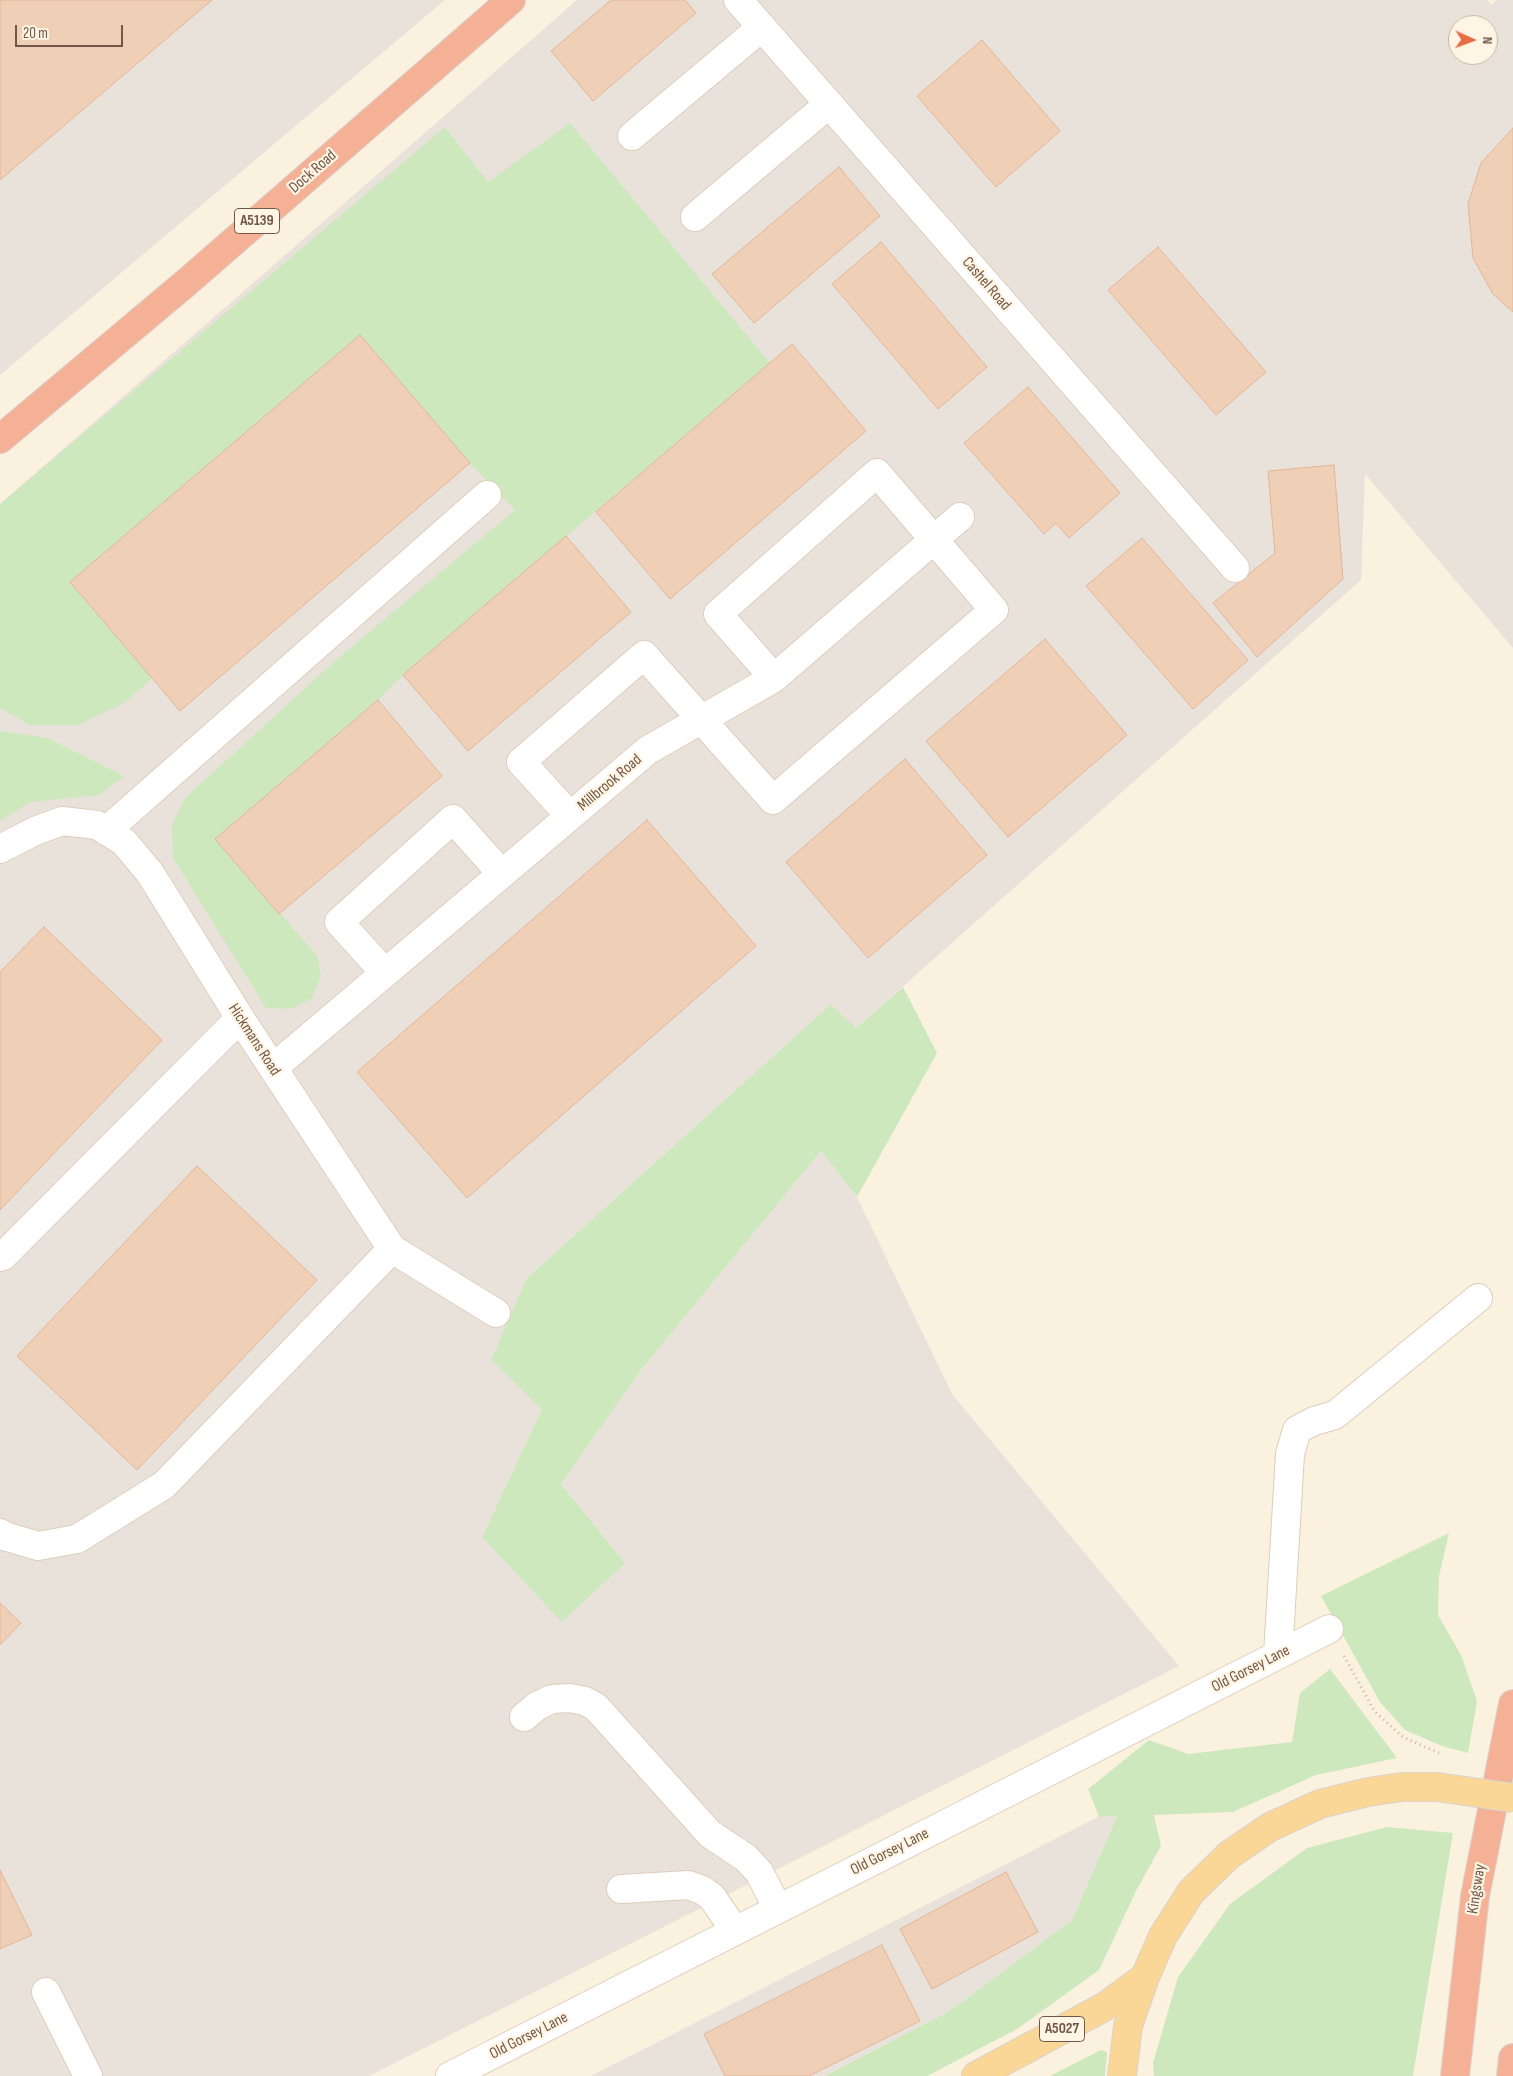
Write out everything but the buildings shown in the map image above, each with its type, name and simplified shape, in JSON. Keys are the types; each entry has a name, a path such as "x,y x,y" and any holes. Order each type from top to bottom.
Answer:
{"highway":[{"name":"Dock Road","path":"0,439 187,282 511,0"},
{"name":"Kingsway","path":"1455,2076 1475,1896 1513,1704"},
{"path":"1511,2076 1513,2058"}],"main road":[{"path":"1122,2076 1128,2026 1145,1977 1163,1936 1191,1892 1229,1855 1270,1827 1320,1804 1368,1792 1402,1787 1437,1787 1513,1798"},
{"name":"A5027","path":"976,2076 1104,2007 1145,1977"}],"street":[{"name":"Cashel Road","path":"738,0 1235,568"},
{"path":"632,136 762,27"},
{"path":"695,217 829,104"},
{"path":"570,816 521,762 644,655 774,800 994,610 877,474 718,614 774,678"},
{"path":"106,831 487,495"},
{"name":"Millbrook Road","path":"273,1068 648,750 774,678 960,517"},
{"path":"385,973 339,922 454,819 502,874"},
{"name":"Hickmans Road","path":"0,849 35,831 62,821 97,825 124,842 150,873 240,1018 392,1249 496,1313"},
{"path":"0,1257 4,1256 240,1018"},
{"path":"0,1533 4,1536 38,1546 77,1539 164,1485 392,1249"},
{"path":"1278,1655 1290,1454 1297,1430 1314,1421 1335,1414 1478,1298"},
{"name":"Old Gorsey Lane","path":"450,2076 1329,1629"},
{"path":"524,1717 537,1706 552,1699 577,1700 596,1707 710,1834 746,1858 759,1872 778,1909"},
{"path":"621,1890 688,1885 702,1890 712,1897 734,1931"},
{"path":"46,1992 88,2076"}],"path":[{"path":"1329,1629 1375,1712 1403,1737 1446,1757"}],"shaded area":[{"path":"0,0 445,0 0,375"},
{"path":"577,0 1487,0 1491,5 1497,0 1513,0 1513,648 1365,474 1361,580 856,1028 831,1004 527,1278 542,1409 482,1537 625,1563 561,1484 641,1370 821,1151 857,1197 952,1394 1179,1666 369,2076 0,2076 0,504"},
{"path":"1117,1816 1072,1920 951,2010 825,2076 591,2076 1098,1817"}],"green space":[{"path":"570,123 770,363 403,675 378,700 216,839 318,957 321,977 311,999 290,1009 266,1008 173,858 172,825 185,798 336,660 515,510 470,463 360,335 70,582 152,678 126,702 79,725 29,725 0,708 0,504 445,127 488,182"},
{"path":"0,731 47,738 124,776 99,795 30,802 0,821"},
{"path":"903,987 937,1053 857,1197 821,1151 641,1370 561,1484 625,1563 562,1622 482,1537 542,1409 491,1360 527,1278 831,1004 856,1028"},
{"path":"1449,1533 1439,1576 1438,1615 1461,1655 1477,1701 1468,1753 1442,1746 1405,1730 1380,1702 1321,1596"},
{"path":"1330,1669 1397,1758 1316,1775 1233,1812 1154,1815 1161,1846 1136,1891 1099,1970 1017,2029 927,2076 825,2076 951,2010 1072,1920 1117,1816 1099,1817 1088,1789 1149,1740 1188,1754 1292,1742 1300,1693"},
{"path":"1387,1827 1453,1833 1413,2076 1154,2076 1153,2063 1178,1977 1230,1904 1307,1848"},
{"path":"1101,2050 1107,2052 1105,2076 1050,2076"}]}
